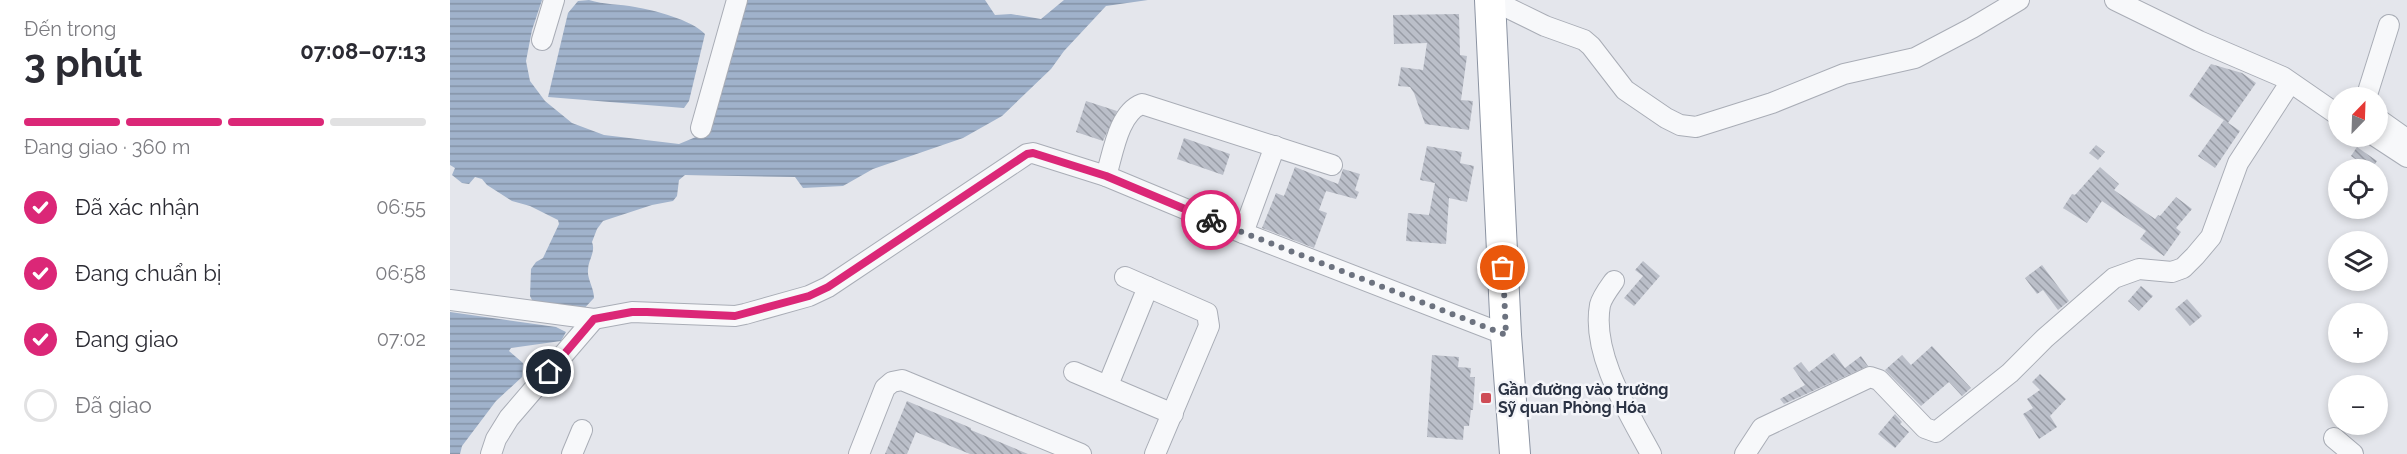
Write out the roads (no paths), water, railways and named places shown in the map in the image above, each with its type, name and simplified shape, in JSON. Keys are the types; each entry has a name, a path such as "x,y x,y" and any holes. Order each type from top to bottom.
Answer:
{"highway":[{"path":"1491,0 1506,335 1515,454"}],"street":[{"path":"542,40 554,0"},
{"path":"701,128 737,0"},
{"path":"1491,0 1545,26 1584,40 1625,90 1666,118 1680,125 1696,127 1772,103 1844,74 1915,58 2019,0"},
{"path":"2115,0 2199,41 2283,77 2328,108"},
{"path":"2369,87 2389,25"},
{"path":"1745,454 1762,428 1870,376 1879,380 1925,428 1936,432 2010,373 2045,338 2114,278 2139,268 2172,272 2183,268 2211,237 2238,162 2290,83"},
{"path":"1106,176 1124,122 1135,107 1142,104 1332,165"},
{"path":"2388,126 2405,138 2406,151"},
{"path":"2388,142 2406,151"},
{"path":"1244,233 1275,146"},
{"path":"450,300 594,319 632,312 735,316 809,296 828,287 1027,154 1040,154 1106,176 1244,233 1506,335"},
{"path":"1125,277 1207,313 1210,319 1155,454"},
{"path":"1614,281 1600,303 1599,319 1603,351 1622,401 1651,454"},
{"path":"1108,385 1148,287"},
{"path":"491,454 496,439 509,418 594,319"},
{"path":"1074,372 1173,414"},
{"path":"859,454 885,388 892,382 902,380 1081,454"},
{"path":"572,454 582,430"},
{"path":"2334,438 2353,454"}],"water":[{"path":"450,0 542,0 532,30 526,61 530,81 545,101 572,123 604,135 679,144 703,134 743,0 985,0 995,15 1011,14 1041,19 1064,0 1148,0 1106,6 1064,51 1051,69 1002,116 963,138 873,169 843,186 803,188 795,177 685,175 679,180 677,196 673,201 652,205 603,221 592,242 593,249 588,266 594,298 578,315 534,304 530,296 531,269 543,258 559,224 558,220 530,206 512,201 487,185 482,179 475,177 469,184 462,183 452,175 455,168 450,165"},
{"path":"589,0 662,13 691,24 705,34 689,101 684,108 548,97 568,13 578,1"},
{"path":"450,312 556,327 566,332 561,341 511,348 509,351 523,363 522,377 496,401 462,446 460,454 450,454"}],"place":[{"name":"Gần đường vào trường Sỹ quan Phòng Hóa","path":"1486,398"}]}
